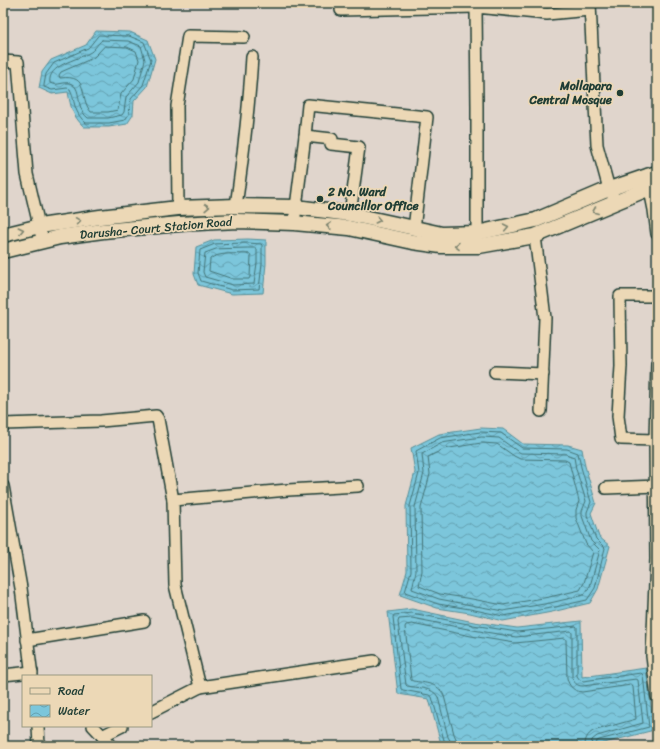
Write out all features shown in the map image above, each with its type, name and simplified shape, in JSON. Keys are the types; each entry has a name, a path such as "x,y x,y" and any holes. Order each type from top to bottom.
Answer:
{"street":[{"path":"341,10 422,6 476,7 547,14 590,6 597,145 609,189 616,202"},
{"path":"476,7 477,233"},
{"path":"178,208 177,106 188,36 244,37"},
{"path":"236,206 244,149 252,57"},
{"path":"3,60 18,62 27,174 43,242"},
{"path":"294,222 308,105 427,117 414,229"},
{"path":"305,136 332,139 331,144 359,147 350,214"},
{"path":"653,181 657,234"},
{"name":"Darusha- Court Station Road","path":"3,235 40,226 100,217 178,208 236,206 296,207 350,214 442,234 477,233 536,220 609,189 653,181"},
{"name":"Darusha- Court Station Road","path":"3,251 60,237 103,231 180,224 237,221 294,222 349,228 413,242 441,246 479,246 535,236 616,202 653,181"},
{"path":"535,236 545,318 541,411"},
{"path":"655,440 620,439 618,416 621,366 620,296 657,296"},
{"path":"657,363 655,440 655,656 657,697"},
{"path":"495,372 543,374"},
{"path":"3,424 101,421 156,416 158,419 173,500 176,585 200,687"},
{"path":"3,486 21,588 32,674 3,675"},
{"path":"173,500 288,490 358,486"},
{"path":"606,488 656,486"},
{"path":"27,640 144,621"},
{"path":"152,711 200,687 374,661"},
{"path":"38,727 39,746"},
{"path":"94,727 112,746"},
{"path":"102,736 120,727"}],"water":[{"path":"96,31 130,32 148,40 155,59 147,87 134,101 133,115 127,124 109,127 84,127 77,119 73,111 68,92 52,94 39,88 42,72 51,60 86,45"},
{"path":"214,240 266,240 266,264 263,293 232,294 198,285 194,274 196,247"},
{"path":"481,428 503,429 523,444 568,445 582,449 585,466 596,503 591,513 599,537 610,546 598,589 590,603 503,621 470,613 437,608 400,595 407,571 406,506 415,472 411,448 439,434"},
{"path":"412,609 474,622 517,628 581,621 582,677 646,668 654,730 593,746 452,746 441,744 429,699 398,694 388,612"}],"place":[{"name":"Mollapara Central Mosque","path":"620,93"},
{"name":"2 No. Ward Councillor Office","path":"320,199"}]}
